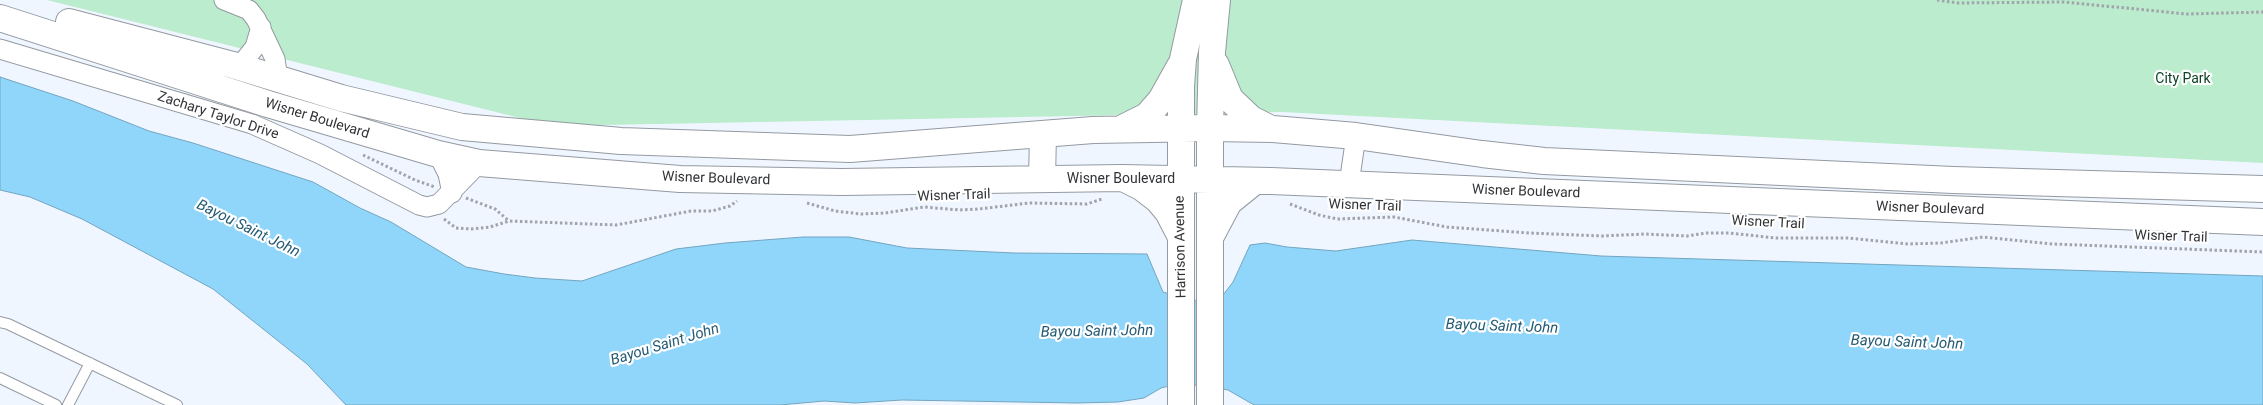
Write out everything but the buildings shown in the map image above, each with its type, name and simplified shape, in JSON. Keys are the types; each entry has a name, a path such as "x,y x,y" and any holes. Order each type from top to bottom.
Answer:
{"street":[{"path":"224,0 249,10 261,27 275,59 278,79"},
{"name":"Harrison Avenue","path":"1181,403 1180,128 1183,59 1196,0"},
{"name":"Harrison Avenue","path":"1210,402 1210,128 1212,52 1217,0"},
{"name":"Wisner Boulevard","path":"0,1 44,23 268,104 438,154 479,163 680,179 842,182 1042,179 1116,188 1181,179 1255,181 2263,222"},
{"name":"Wisner Boulevard","path":"0,18 44,23 233,66 341,98 462,127 621,141 850,149 1121,129 1273,129 1356,136 1544,161 1953,180 2263,189"},
{"path":"233,66 244,61 255,47 261,27"},
{"name":"Zachary Taylor Drive","path":"0,49 252,124 320,154 408,200 427,207"},
{"path":"1212,52 1230,99 1251,119 1273,129"},
{"path":"1121,129 1146,116 1158,104 1183,59"},
{"path":"1042,179 1043,134"},
{"path":"1349,184 1356,136"},
{"path":"618,174 621,141"},
{"path":"438,154 448,174 452,193"},
{"path":"427,207 439,204 452,193 479,163"},
{"path":"1950,209 1953,180"},
{"path":"1211,237 1229,202 1255,181"},
{"path":"1116,188 1141,187 1158,200 1168,212 1181,236"}],"lane":[{"path":"0,322 177,405"},
{"path":"68,405 90,363"},
{"path":"0,378 56,405"}],"path":[{"path":"1937,0 1958,2 2064,2 2187,14 2263,12"},
{"name":"Wisner Trail","path":"802,201 835,211 861,214 885,213 924,207 960,210 1029,203 1087,204 1116,188"},
{"path":"427,207 456,228 471,229 490,227 509,221 616,225 669,215 712,211 730,206 738,200"},
{"name":"Wisner Trail","path":"1285,201 1319,216 1337,219 1394,217 1447,227 1529,233 1602,236 1645,234 1687,236 1706,232 1729,232 1776,238 1849,238 1908,244 1941,243 1983,237 2053,244 2263,252"}],"green space":[{"name":"City Park","path":"47,0 2263,0 2263,163 1282,112 552,126"}],"water":[{"name":"Bayou Saint John","path":"0,77 73,101 149,131 193,143 313,182 360,208 391,222 466,267 535,278 582,281 676,249 803,237 849,237 907,248 1014,253 1147,254 1163,292 1186,299 1207,302 1223,295 1233,282 1250,245 1265,243 1287,247 1336,251 1412,240 1601,256 2263,276 2263,405 1254,405 1228,390 1181,383 1161,388 1144,398 1118,402 902,400 855,403 824,401 780,405 346,405 307,364 213,289 82,219 30,197 0,190"}]}
